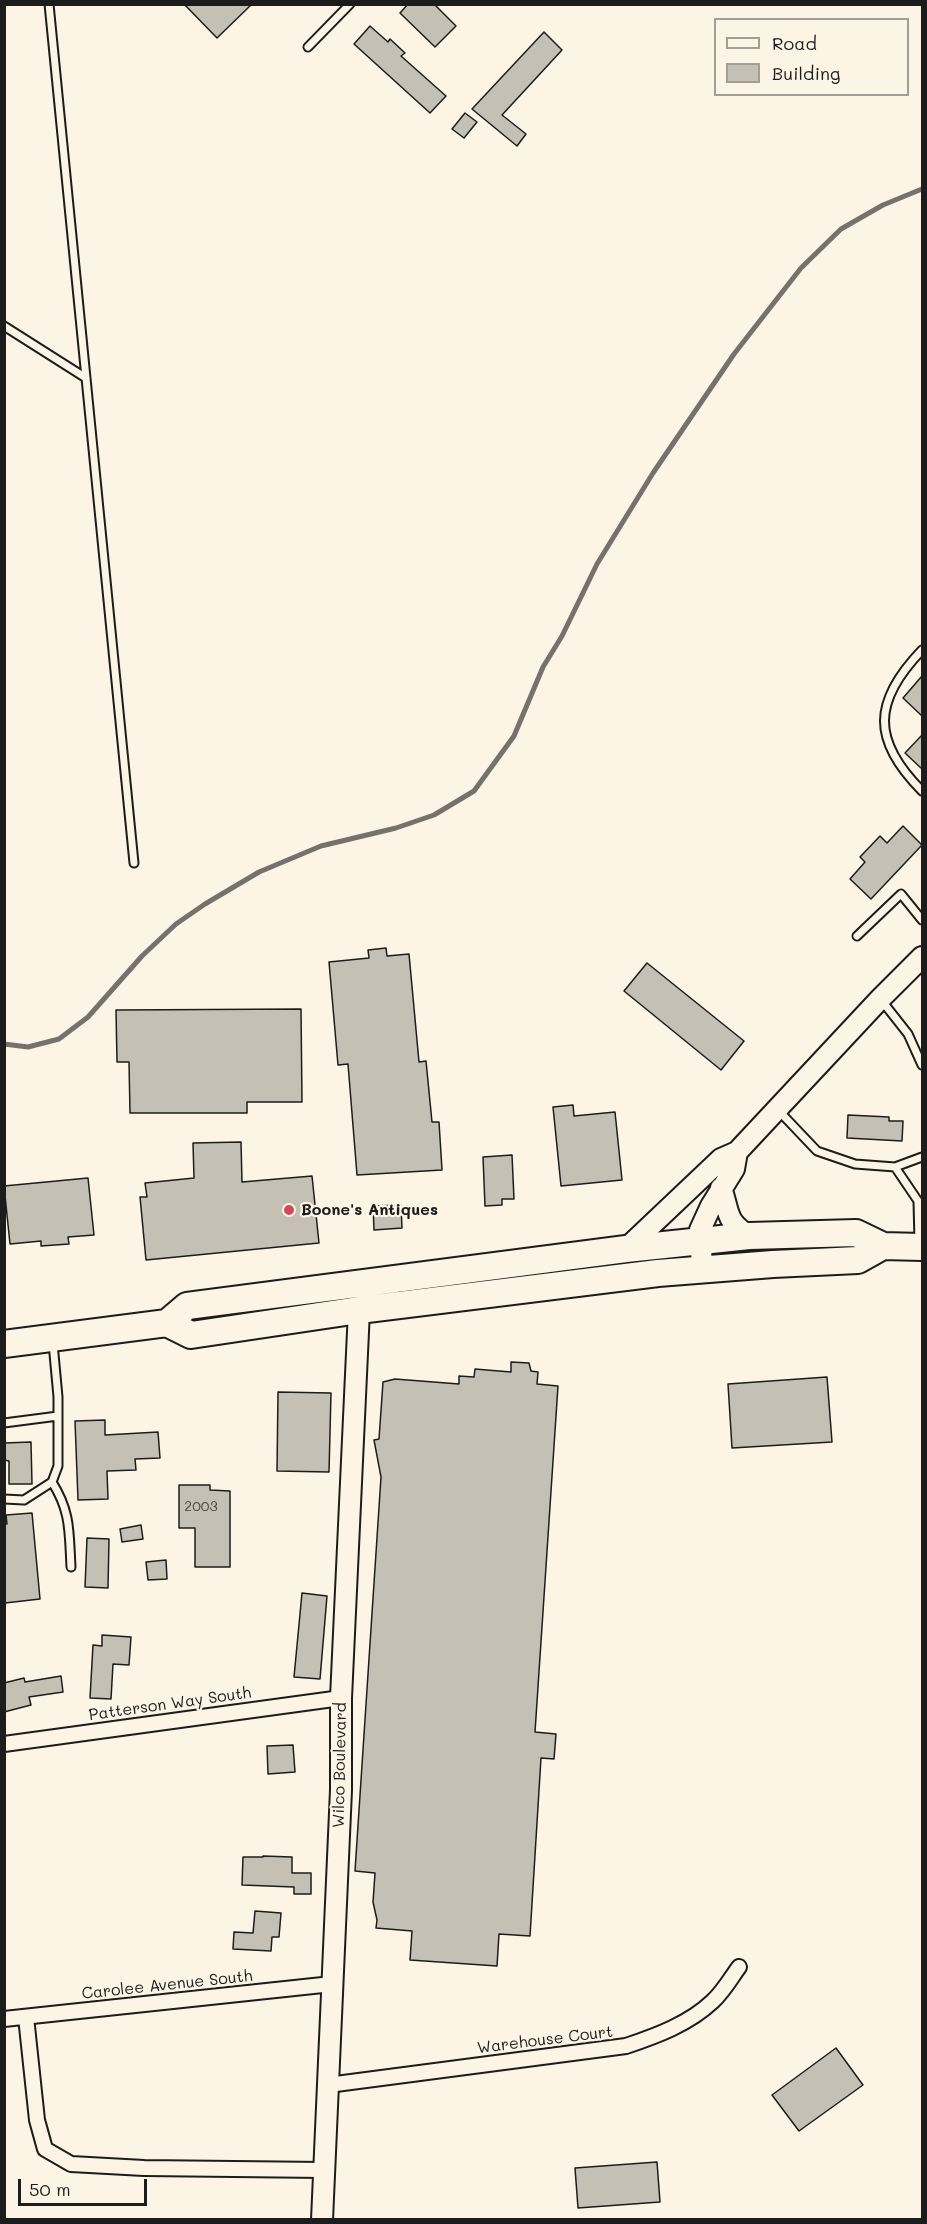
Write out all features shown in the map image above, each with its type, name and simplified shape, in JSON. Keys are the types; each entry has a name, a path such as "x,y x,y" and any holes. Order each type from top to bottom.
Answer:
{"highway":[{"path":"4,1344 167,1323 188,1306 700,1241 749,1236 856,1233 883,1246 921,1247"},
{"path":"167,1323 191,1335 359,1310 702,1268 858,1260 883,1246"}],"street":[{"path":"626,1249 721,1159 737,1152 922,957"},
{"path":"702,1268 700,1241 702,1226 721,1188 734,1169 737,1152"},
{"path":"721,1188 729,1216 739,1230 749,1236"},
{"name":"Wilco Boulevard","path":"322,2220 341,1790 341,1698 359,1310"},
{"name":"Patterson Way South","path":"4,1744 341,1698"},
{"name":"Warehouse Court","path":"328,2085 626,2046 656,2036 684,2022 715,1999 739,1967"},
{"name":"Carolee Avenue South","path":"4,2019 333,1984"},
{"path":"26,2017 37,2120 45,2149 71,2164 144,2168 324,2170"}],"lane":[{"path":"50,4 134,863"},
{"path":"308,47 350,4"},
{"path":"4,326 86,378"},
{"path":"922,650 895,684 887,702 885,722 887,743 895,760 922,791"},
{"path":"857,936 901,894 922,920"},
{"path":"880,999 908,1034 922,1065"},
{"path":"778,1110 817,1151 855,1164 895,1167 922,1157"},
{"path":"895,1167 918,1201 921,1247"},
{"path":"4,1499 24,1500 52,1482 58,1466 58,1416 52,1338"},
{"path":"4,1423 58,1416"},
{"path":"52,1482 63,1499 68,1517 71,1567"}],"building":[{"path":"184,4 252,4 217,38"},
{"path":"408,4 434,4 456,26 435,47 400,13"},
{"path":"370,26 388,42 390,39 405,53 401,56 446,96 430,113 354,44"},
{"path":"544,32 562,50 502,115 526,134 517,146 472,109"},
{"path":"465,113 477,122 464,138 452,129"},
{"path":"922,676 922,716 903,698"},
{"path":"922,735 922,769 905,753"},
{"path":"903,826 922,845 871,899 850,879 865,862 860,857 880,836 887,843"},
{"path":"386,948 387,956 409,954 419,1062 426,1061 432,1122 439,1122 442,1170 357,1175 348,1064 338,1065 329,962 369,958 368,950"},
{"path":"647,963 744,1041 721,1070 624,991"},
{"path":"301,1009 302,1102 247,1102 247,1113 130,1113 129,1062 117,1062 116,1010"},
{"path":"573,1105 574,1116 615,1112 622,1180 561,1186 553,1107"},
{"path":"848,1115 889,1117 889,1121 903,1121 902,1141 847,1138"},
{"path":"241,1142 242,1182 312,1176 319,1243 146,1260 140,1197 147,1197 145,1183 194,1178 193,1143"},
{"path":"512,1155 514,1199 502,1199 502,1205 485,1206 483,1157"},
{"path":"88,1178 94,1235 68,1237 69,1244 41,1246 41,1241 10,1244 4,1186"},
{"path":"401,1205 402,1228 374,1230 373,1206"},
{"path":"511,1362 529,1363 531,1371 538,1372 537,1384 558,1386 535,1732 556,1734 554,1759 541,1758 530,1936 499,1934 497,1966 410,1960 412,1931 376,1928 377,1920 373,1902 375,1873 355,1871 381,1477 374,1440 379,1439 383,1382 395,1379 459,1384 459,1376 474,1377 475,1369 511,1372"},
{"path":"827,1377 832,1442 732,1448 728,1384"},
{"path":"278,1392 331,1393 329,1472 277,1471"},
{"path":"105,1420 105,1435 158,1432 160,1458 135,1459 136,1470 107,1471 108,1499 78,1500 75,1421"},
{"path":"31,1442 32,1484 9,1484 9,1461 4,1460 4,1443"},
{"path":"179,1485 210,1485 210,1490 230,1491 230,1567 195,1567 195,1528 179,1528"},
{"path":"32,1513 40,1599 5,1603 4,1524 7,1524 6,1515"},
{"path":"141,1525 143,1539 122,1542 120,1529"},
{"path":"87,1538 109,1539 108,1588 85,1587"},
{"path":"166,1560 167,1579 148,1580 146,1562"},
{"path":"302,1593 327,1596 320,1679 294,1677"},
{"path":"102,1635 131,1637 129,1665 113,1664 111,1699 90,1698 93,1645 102,1646"},
{"path":"61,1676 63,1692 29,1697 31,1705 4,1712 4,1683 24,1678 25,1682"},
{"path":"293,1745 295,1772 268,1774 267,1746"},
{"path":"243,1857 292,1857 292,1873 311,1873 311,1894 294,1894 294,1887 242,1885"},
{"path":"255,1911 281,1913 279,1937 272,1937 271,1951 233,1949 234,1932 253,1933"},
{"path":"836,2048 863,2085 799,2131 772,2095"},
{"path":"657,2162 660,2202 578,2208 575,2168"}],"waterway":[{"path":"4,1044 28,1047 59,1039 88,1017 142,956 176,924 259,872 321,846 396,828 434,815 474,791 514,736 543,667 562,636 597,564 653,473 734,354 801,268 841,229 883,205 922,189"}],"place":[{"name":"Boone's Antiques","path":"289,1210"}]}
